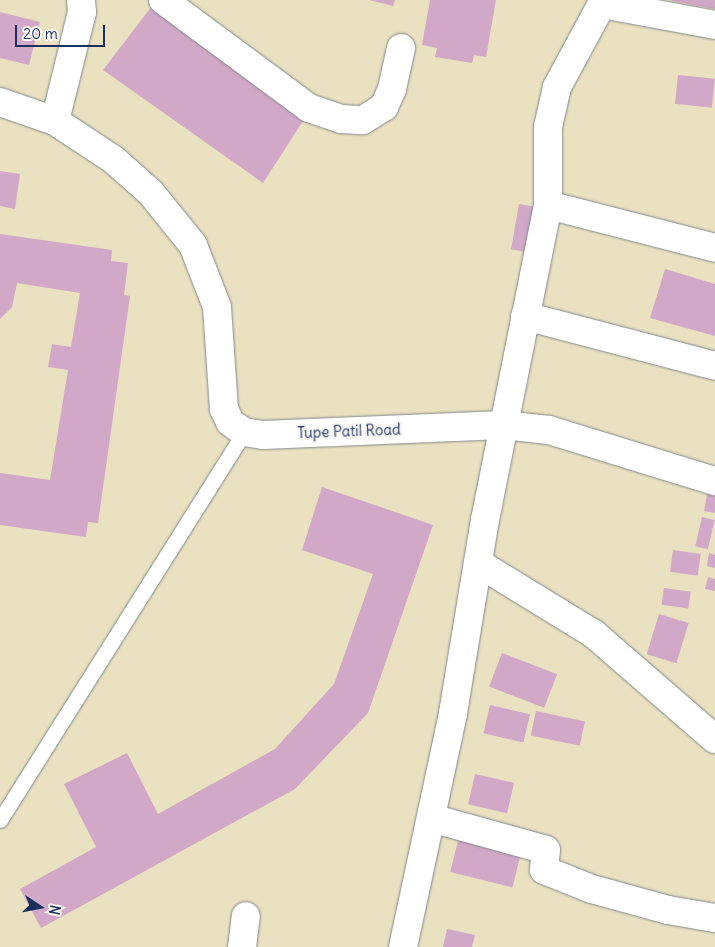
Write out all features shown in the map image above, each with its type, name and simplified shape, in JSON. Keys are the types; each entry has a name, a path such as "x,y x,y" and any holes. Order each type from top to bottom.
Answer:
{"street":[{"path":"46,118 68,8 80,0"},
{"path":"162,0 309,108 341,119 363,120 384,107 392,89 401,48"},
{"path":"403,947 453,713 503,424 548,205 548,127 557,87 603,2 715,25"},
{"path":"0,102 46,118 114,160 144,186 193,244 217,307 224,409 230,422 244,432"},
{"path":"548,205 715,248"},
{"path":"525,316 715,366"},
{"name":"Tupe Patil Road","path":"244,432 264,435 503,424 549,430 715,481"},
{"path":"478,563 594,634 706,728 715,739"},
{"path":"431,818 546,850 544,870 592,889 668,910 715,918"},
{"path":"242,947 246,916"}],"lane":[{"path":"0,820 244,432"}],"building":[{"path":"369,0 395,0 393,6"},
{"path":"430,0 496,0 486,57 474,55 472,63 435,57 437,48 422,45"},
{"path":"672,0 715,0 715,9 672,1"},
{"path":"155,2 303,121 263,183 103,70"},
{"path":"0,12 40,22 29,65 0,58"},
{"path":"678,75 715,79 712,108 675,104"},
{"path":"0,171 20,174 15,209 0,206"},
{"path":"519,204 536,207 528,252 511,249"},
{"path":"0,234 112,250 111,261 128,263 124,295 130,296 98,523 88,522 86,537 0,525 0,473 50,480 68,370 48,367 52,344 71,347 80,293 17,283 12,307 0,319"},
{"path":"665,269 715,284 715,336 650,318"},
{"path":"709,484 715,485 715,513 704,511"},
{"path":"322,487 433,525 368,713 295,789 41,928 20,889 96,847 64,784 127,753 158,814 275,749 334,684 373,574 302,550"},
{"path":"702,517 715,520 708,549 695,546"},
{"path":"673,550 701,554 698,576 670,572"},
{"path":"709,553 715,555 715,568 707,566"},
{"path":"708,577 715,579 715,591 705,589"},
{"path":"664,588 691,592 688,609 662,605"},
{"path":"659,614 689,623 676,663 647,654"},
{"path":"502,653 557,674 544,708 489,687"},
{"path":"490,705 530,714 523,742 483,733"},
{"path":"536,711 585,721 580,746 531,735"},
{"path":"475,774 514,783 507,813 468,804"},
{"path":"459,837 521,852 512,887 450,872"},
{"path":"447,929 475,935 472,947 443,947"}]}
